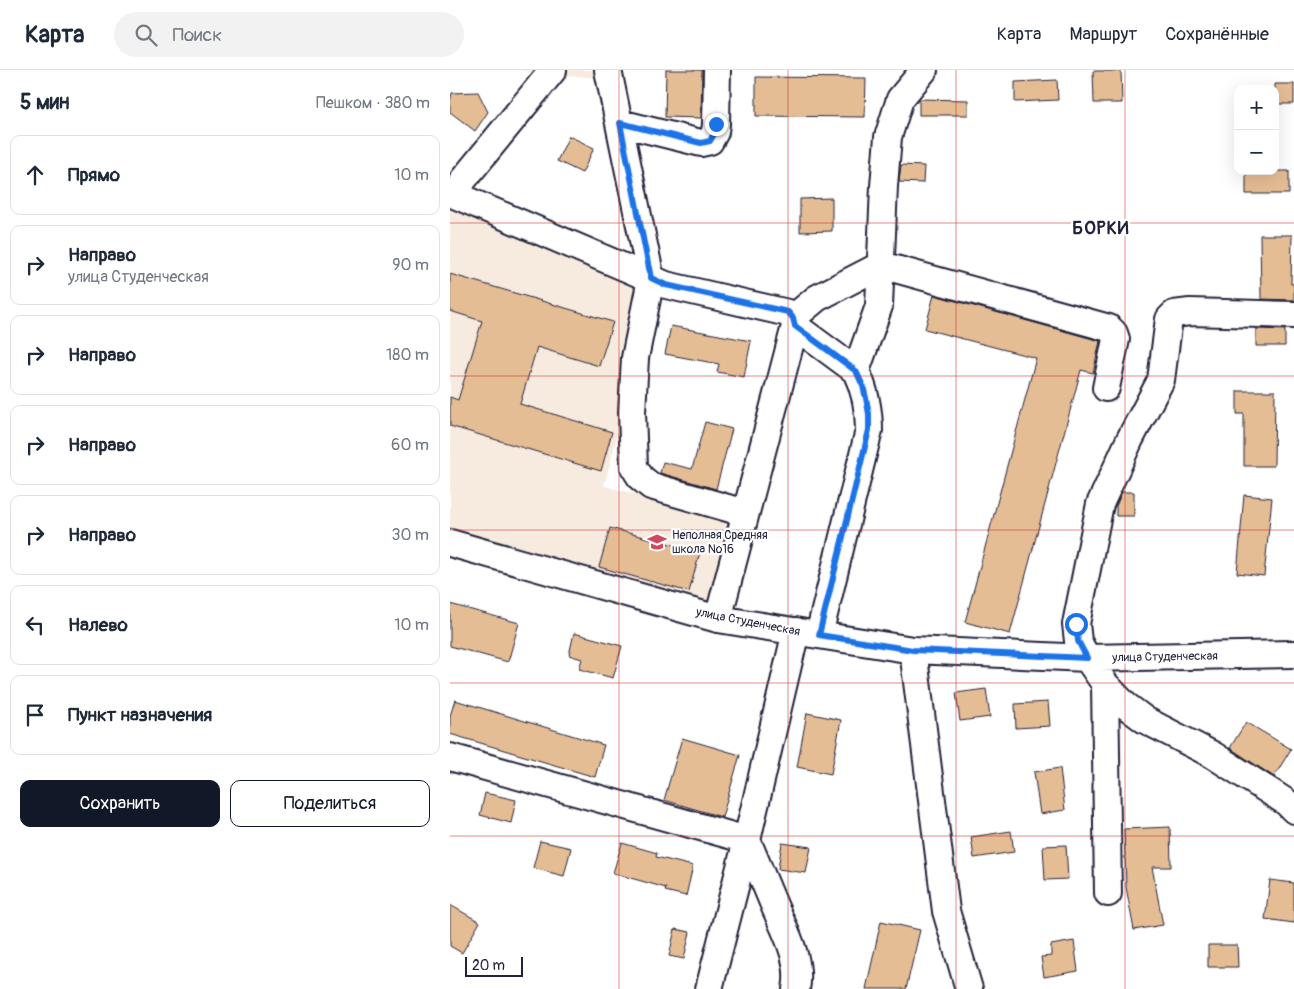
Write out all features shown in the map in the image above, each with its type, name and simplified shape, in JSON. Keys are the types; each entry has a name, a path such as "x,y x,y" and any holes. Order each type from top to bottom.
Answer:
{"street":[{"path":"553,70 460,168 463,180 454,194 666,285 788,312 794,322 856,371 863,386 869,414 869,430 748,840 709,989"},
{"path":"608,70 651,278 635,358 632,412 634,468 641,478 651,486 746,513"},
{"path":"620,123 701,143 710,141 715,132 716,124 717,70"},
{"path":"856,371 880,306 884,186 888,137 900,99 924,70"},
{"path":"718,619 794,322 817,298 882,265 1110,328 1116,339 1106,388"},
{"path":"1294,315 1190,312 1174,314 1169,319 1161,380 1130,438 1100,504 1076,624 1078,641 1087,658 1105,684 1125,705 1144,720 1212,755 1286,802 1294,810"},
{"name":"улица Студенческая","path":"450,543 718,619 913,650 1087,658 1294,647"},
{"path":"913,650 946,911 969,989"},
{"path":"1105,684 1108,893"},
{"path":"450,757 748,840"},
{"path":"748,840 793,949 798,980 796,989"}],"shaded area":[{"path":"516,70 594,70 596,78"},
{"path":"450,205 641,286 628,349 619,430 604,486 731,518 709,601 450,528"}],"building":[{"path":"666,70 702,70 701,118 665,117"},
{"path":"1093,71 1121,71 1122,103 1094,103"},
{"path":"756,77 866,78 865,117 756,116"},
{"path":"1057,80 1058,100 1015,102 1015,82"},
{"path":"1294,84 1294,104 1279,104 1279,85 1275,85"},
{"path":"478,92 488,112 475,131 450,112 450,102 452,93"},
{"path":"919,99 968,100 968,115 919,115"},
{"path":"569,136 594,148 582,173 557,161"},
{"path":"901,165 924,166 923,183 899,182"},
{"path":"1279,171 1289,171 1289,194 1246,194 1246,175 1279,175"},
{"path":"832,198 832,231 800,232 800,199"},
{"path":"1260,235 1292,235 1291,284 1294,284 1294,300 1261,299"},
{"path":"450,274 613,322 599,366 537,347 520,404 612,432 601,471 450,426 450,397 458,400 482,321 450,311"},
{"path":"934,295 1100,341 1093,373 1081,370 1010,634 965,622 1036,358 925,329"},
{"path":"671,326 751,341 744,377 717,372 719,364 665,354"},
{"path":"1256,329 1285,330 1285,346 1256,346"},
{"path":"1237,391 1275,391 1274,466 1244,466 1244,414 1237,414"},
{"path":"705,422 732,429 716,489 660,473 663,462 692,469"},
{"path":"1122,492 1134,492 1134,516 1116,516 1116,506"},
{"path":"1244,495 1272,498 1264,576 1237,573"},
{"path":"610,528 700,552 689,592 599,567"},
{"path":"450,604 519,623 508,662 450,646"},
{"path":"574,633 622,646 613,678 579,669 582,659 569,655"},
{"path":"986,689 990,717 960,721 956,693"},
{"path":"455,700 604,745 595,777 450,734 450,716"},
{"path":"1048,702 1050,726 1016,728 1015,704"},
{"path":"807,713 841,720 831,774 797,767"},
{"path":"1246,722 1291,749 1274,777 1230,748"},
{"path":"682,738 740,755 722,817 664,800"},
{"path":"1060,768 1065,810 1040,814 1034,772"},
{"path":"485,793 516,800 511,823 480,815"},
{"path":"1170,827 1171,867 1152,867 1163,925 1134,930 1126,887 1124,829"},
{"path":"1011,831 1014,852 974,858 971,837"},
{"path":"540,841 571,848 564,876 533,868"},
{"path":"622,843 657,853 656,857 693,866 686,896 665,891 666,888 613,873"},
{"path":"782,843 811,847 806,873 778,869"},
{"path":"1066,845 1068,879 1045,880 1043,846"},
{"path":"1270,880 1294,883 1294,923 1265,919"},
{"path":"450,905 480,922 462,953 450,946"},
{"path":"881,921 920,930 906,989 866,989"},
{"path":"675,929 690,932 684,959 669,956"},
{"path":"1074,941 1078,971 1044,977 1041,957 1051,956 1051,945"},
{"path":"1208,945 1237,945 1238,967 1208,967"}],"place":[{"name":"Неполная Средняя школа №16","path":"657,542"}],"district":[{"name":"БОРКИ","path":"1101,228"}],"route":[{"path":"716,124 715,132 710,141 701,143 620,123 651,278 666,285 788,312 793,318 795,326 856,371 863,386 869,414 869,430 819,635 913,650 1087,658 1078,641 1076,624"}]}
